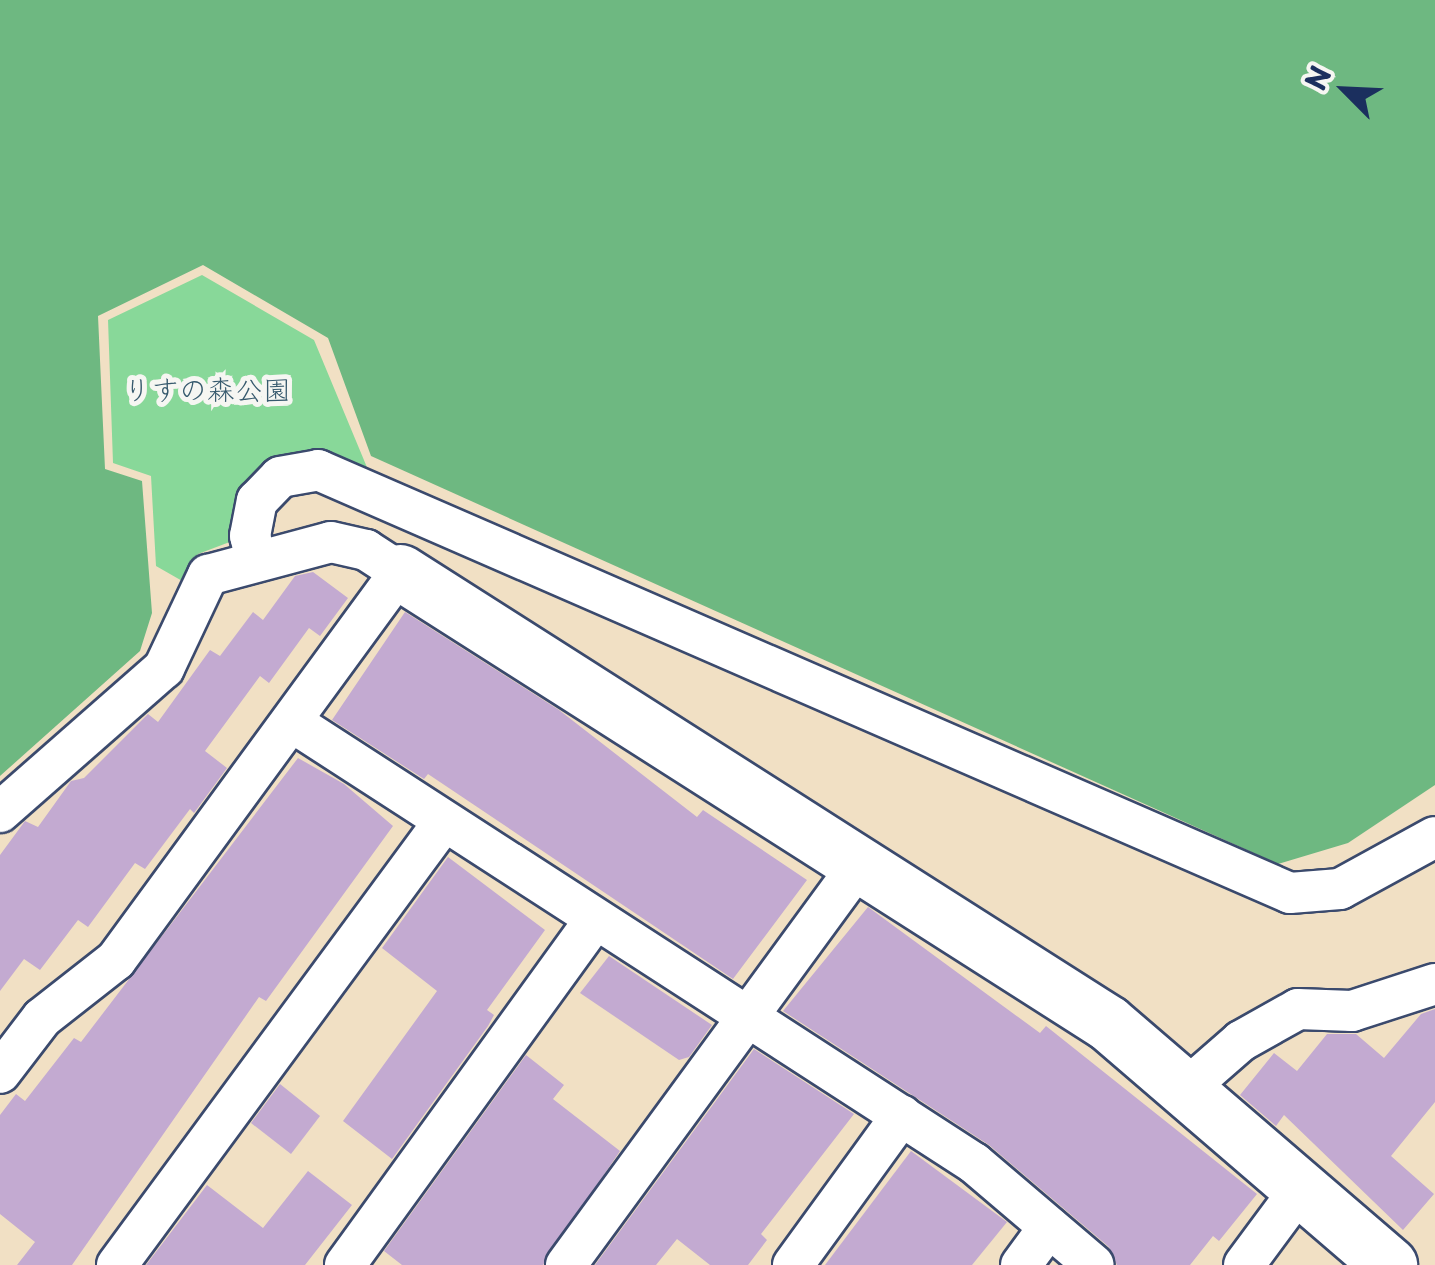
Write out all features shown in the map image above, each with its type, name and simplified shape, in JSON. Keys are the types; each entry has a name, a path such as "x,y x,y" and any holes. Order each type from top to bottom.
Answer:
{"street":[{"path":"256,560 250,536 257,500 280,478 318,470 1290,892 1340,889 1435,836"},
{"path":"0,812 164,668 208,575 331,542 366,550 861,862 1108,1024 1298,1192 1390,1265"},
{"path":"0,1074 42,1018 116,960 400,572"},
{"path":"292,722 442,824 974,1163 1094,1265"},
{"path":"117,1265 442,824"},
{"path":"566,1265 861,862"},
{"path":"345,1265 594,922"},
{"path":"1186,1090 1241,1041 1298,1010 1352,1011 1435,984"},
{"path":"793,1265 902,1115"},
{"path":"1244,1265 1298,1192"},
{"path":"1021,1265 1048,1227"}],"green space":[{"path":"0,0 1435,0 1435,785 1348,843 1278,864 371,456 328,338 203,265 98,316 105,469 142,481 152,613 140,651 0,776"},
{"name":"りすの森公園","path":"202,275 314,340 371,477 275,460 255,474 240,499 235,540 198,554 184,582 156,566 151,476 113,463 108,320"}],"building":[{"path":"313,572 348,598 320,636 309,628 269,683 260,676 205,751 227,768 194,813 190,809 145,869 135,863 88,927 78,920 40,970 24,959 0,991 0,855 25,821 38,827 71,781 84,778 148,714 158,722 210,650 220,656 253,612 263,620 295,576"},
{"path":"405,612 559,710 697,817 703,810 807,880 733,979 428,774 424,779 332,720"},
{"path":"298,758 344,784 393,826 266,1001 259,997 72,1265 17,1265 35,1242 0,1214 0,1115 16,1094 25,1101 74,1038 81,1042"},
{"path":"448,857 545,930 487,1010 494,1015 488,1026 392,1159 343,1121 437,991 382,948"},
{"path":"868,907 1040,1033 1046,1026 1257,1194 1219,1241 1213,1236 1190,1265 1117,1265 1109,1247 989,1145 783,1011"},
{"path":"609,956 712,1025 689,1057 679,1060 580,993"},
{"path":"1435,1009 1435,1102 1391,1156 1434,1194 1403,1230 1284,1115 1276,1126 1240,1095 1274,1053 1297,1071 1327,1034 1356,1034 1384,1058 1421,1014"},
{"path":"754,1049 854,1114 761,1234 767,1240 748,1265 710,1265 677,1239 656,1265 595,1265"},
{"path":"526,1055 564,1085 553,1099 620,1151 543,1265 402,1265 384,1251"},
{"path":"280,1084 320,1116 291,1154 251,1123"},
{"path":"911,1151 1007,1222 972,1265 825,1265"},
{"path":"308,1171 352,1205 305,1265 146,1265 207,1185 263,1228"}]}
